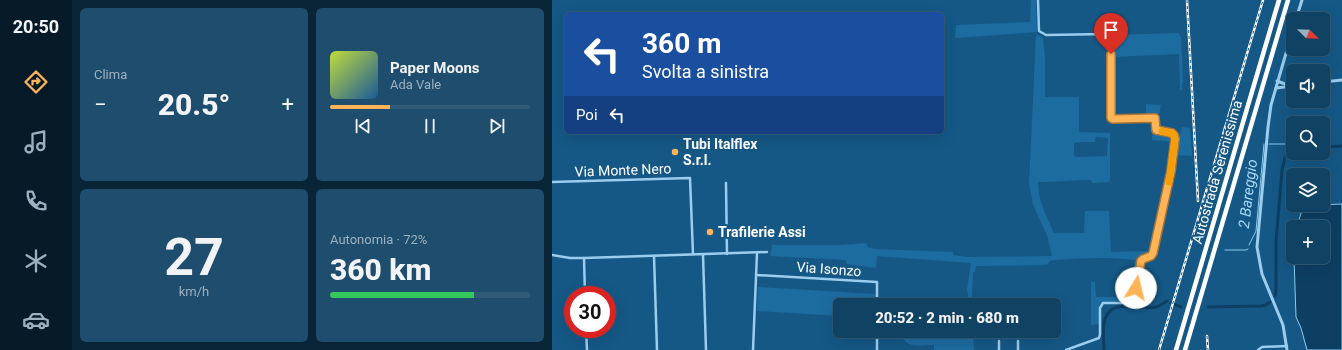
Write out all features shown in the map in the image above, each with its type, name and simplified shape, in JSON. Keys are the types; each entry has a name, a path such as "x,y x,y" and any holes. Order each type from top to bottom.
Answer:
{"highway":[{"name":"Autostrada Serenissima","path":"1176,350 1279,0"},
{"name":"Autostrada Serenissima","path":"1185,350 1288,0"}],"street":[{"path":"1038,0 1039,31 1042,34 1110,35 1111,118 1155,118 1156,130 1172,133 1175,139 1171,171 1154,250 1151,256 1143,259 1140,263 1134,301 1129,303 1101,304 1099,338 1066,350"},
{"path":"1298,12 1302,0"},
{"path":"1258,350 1262,347 1287,348 1283,326 1262,274 1257,247 1271,105 1286,53"},
{"path":"1330,81 1342,80"},
{"path":"1278,81 1286,84"},
{"path":"1276,88 1286,87"},
{"name":"Via Monte Nero","path":"552,182 690,178 693,254"},
{"path":"726,183 728,254"},
{"path":"552,255 570,258 584,258 767,252"},
{"path":"753,350 757,253"},
{"path":"704,254 706,350"},
{"path":"654,256 657,350"},
{"path":"584,258 585,286"},
{"name":"Via Isonzo","path":"756,275 877,282 877,298"},
{"path":"586,338 587,350"},
{"path":"877,338 877,350"},
{"path":"999,341 999,350"},
{"path":"1018,341 1018,350"}],"shaded area":[{"path":"1031,0 1036,0 1037,32 955,38 956,25 1030,22"},
{"path":"1178,33 1181,37 1183,83 1180,91 1179,54 1112,57 1113,35"},
{"path":"1039,35 1043,38 1045,59 1045,97 1079,97 1079,132 1110,133 1109,182 1092,183 1091,180 1038,182 1039,196 1054,233 1084,233 1085,211 1109,211 1111,252 1151,251 1150,255 1140,261 1134,299 1131,302 1102,303 1099,306 1099,324 1091,325 1091,282 1095,282 1096,297 1129,297 1135,260 1085,258 1055,260 1050,261 1047,265 976,266 975,272 973,272 972,298 969,298 967,290 971,263 877,256 876,268 847,264 846,260 770,256 772,245 843,245 866,243 868,247 874,249 953,252 953,255 966,257 1052,256 1047,235 1033,205 1029,183 1036,36","holes":["1096,137 1108,138 1107,156 1074,156 1074,143 1095,142"]},
{"path":"1146,104 1161,105 1156,129 1156,117 1146,117"},
{"path":"1146,119 1154,120 1154,131 1171,134 1174,142 1152,140 1153,124 1146,123"},
{"path":"1182,127 1190,128 1192,156 1174,155 1176,133 1180,134"},
{"path":"1330,204 1342,204 1342,350 1307,350 1301,328 1296,317 1294,264 1330,264 1330,220 1299,220 1301,213 1303,212 1330,212"},
{"path":"758,287 876,294 876,298 833,298 833,316 757,311"},
{"path":"903,338 973,338 974,350 934,350 934,345 912,345"}],"waterway":[{"name":"2 Bareggio","path":"1249,245 1256,231 1264,144"},
{"name":"2 Bareggio","path":"1269,144 1286,144"},
{"path":"1330,147 1342,146"},
{"path":"1275,296 1276,242 1282,170 1286,156"},
{"name":"2 Bareggio","path":"1225,250 1248,249"},
{"path":"1104,350 1103,334 1105,319 1109,312 1114,308 1128,306 1150,308 1156,307 1167,301"},
{"path":"1208,307 1261,306 1270,302"},
{"path":"1171,303 1181,307"}],"railway":[{"path":"1187,0 1198,201"},
{"path":"1159,350 1263,0"},
{"path":"1199,231 1200,240"},
{"path":"1207,336 1208,350"}],"slow traffic":[{"path":"1162,131 1172,133 1175,139 1169,182"}],"place":[{"name":"Tubi Italflex S.r.l.","path":"675,152"},
{"name":"Trafilerie Assi","path":"710,232"}],"route":[{"path":"1111,54 1111,118 1155,118 1155,129 1172,133 1175,139 1171,171 1153,253 1151,256 1143,259 1140,263 1136,288"}]}
